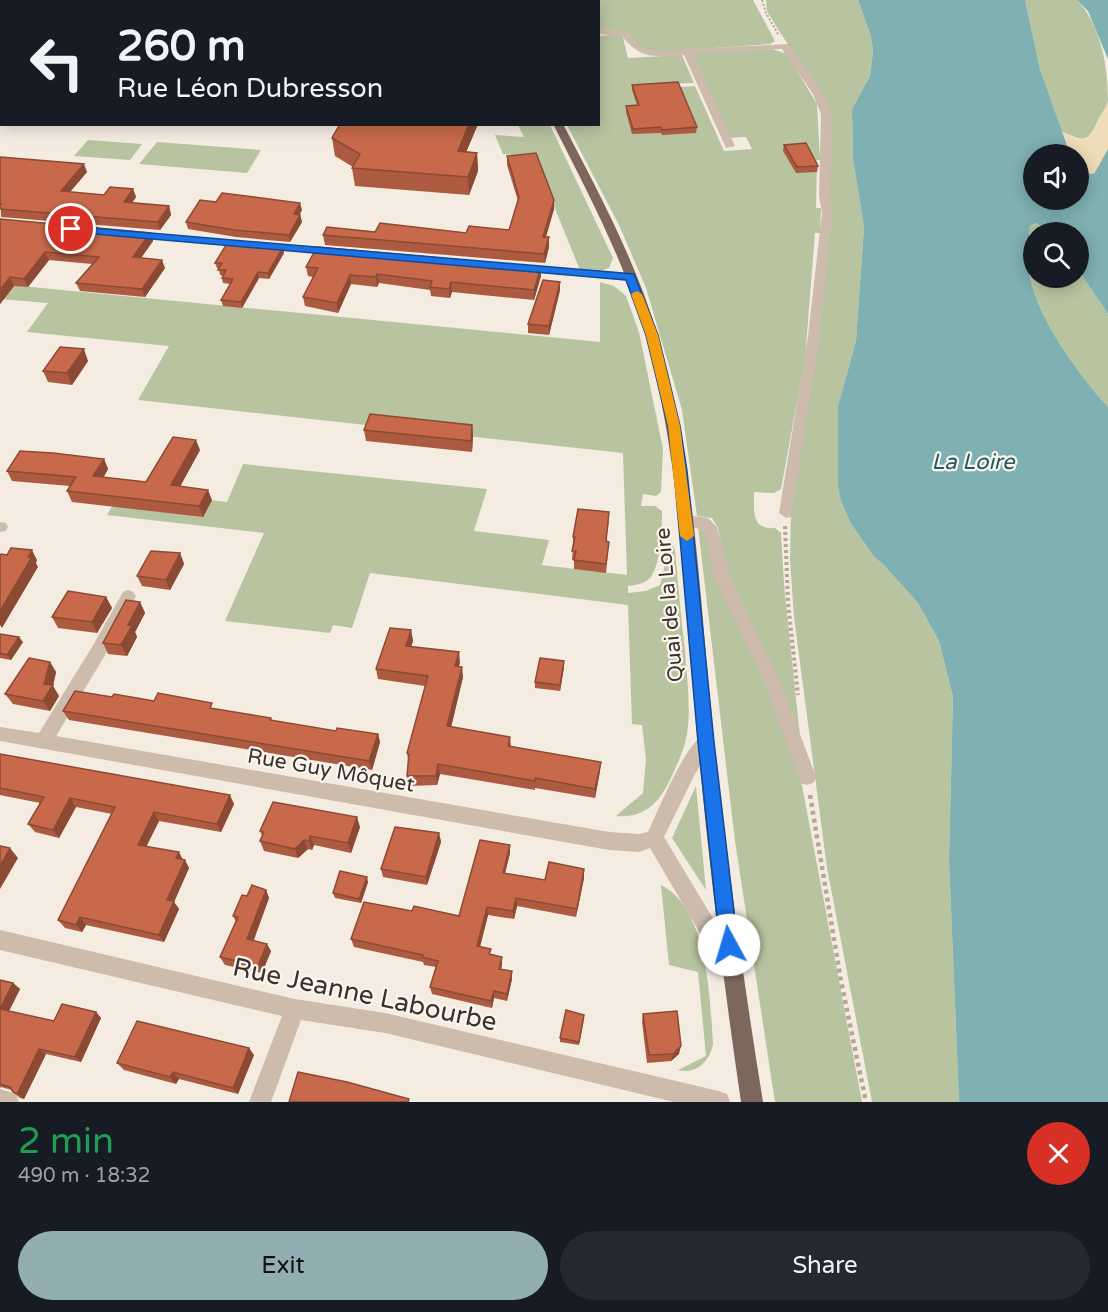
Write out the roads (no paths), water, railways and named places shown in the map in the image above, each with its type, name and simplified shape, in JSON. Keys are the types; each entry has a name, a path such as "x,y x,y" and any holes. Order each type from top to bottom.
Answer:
{"main road":[{"name":"Quai de la Loire","path":"559,126 604,216 630,277 652,335 674,426 686,520 706,742 731,968 752,1102"}],"street":[{"path":"600,31 625,34 636,48 644,52 687,52 785,46 818,94 826,114 824,196 827,213 814,336 786,513"},
{"path":"687,52 730,146"},
{"path":"119,233 344,253"},
{"path":"511,268 630,277"},
{"path":"686,520 703,522 710,527 723,579 774,686 807,777"},
{"path":"43,742 98,652 128,596"},
{"name":"Rue Guy Môquet","path":"0,734 609,842 639,843 654,838"},
{"path":"706,742 689,768 654,838 731,968"},
{"name":"Rue Jeanne Labourbe","path":"0,940 296,1009 385,1023 719,1102"},
{"path":"260,1102 296,1009"},
{"path":"0,1100 8,1102"}],"water":[{"name":"La Loire","path":"858,0 1025,0 1040,69 1066,144 1023,144 1023,210 1089,210 1089,174 1094,174 1108,149 1108,314 1089,286 1089,222 1023,222 1023,288 1033,288 1038,304 1059,342 1108,407 1108,1102 959,1102 949,860 953,697 939,641 918,603 875,558 851,524 841,502 838,485 838,406 856,341 864,227 853,159 852,109 870,76 873,51 871,36"},
{"path":"1077,0 1108,0 1108,59 1088,11"}]}
